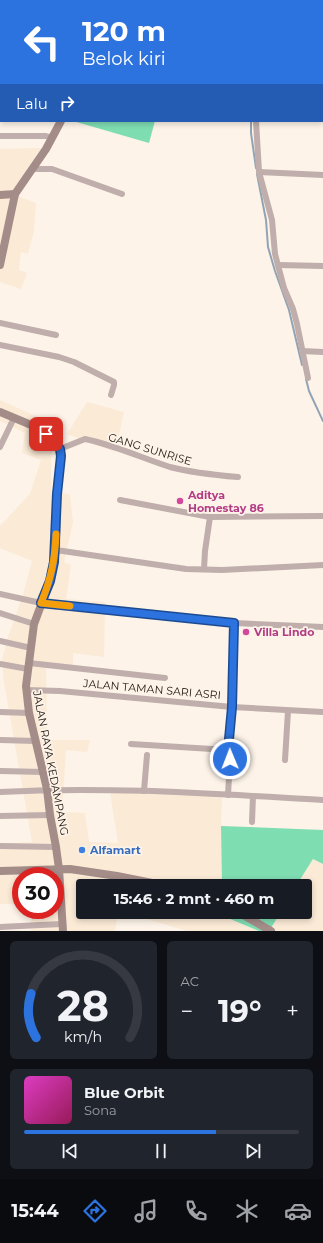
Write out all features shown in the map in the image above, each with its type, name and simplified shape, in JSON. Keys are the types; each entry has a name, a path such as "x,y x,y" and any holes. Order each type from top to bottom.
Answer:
{"street":[{"path":"0,265 15,194 52,138 60,122"},
{"path":"256,122 259,172 272,220 274,250 284,288 295,317 308,378"},
{"path":"0,136 46,136 52,138"},
{"path":"32,169 52,169 122,194"},
{"path":"259,172 323,174"},
{"path":"0,195 15,194"},
{"path":"278,265 323,266"},
{"path":"0,323 56,335"},
{"path":"0,345 59,357 74,362 114,382 110,395"},
{"path":"302,351 323,352"},
{"path":"0,412 46,434 60,449"},
{"path":"0,447 14,418"},
{"name":"GANG SUNRISE","path":"60,449 79,440 86,439 193,472 208,475 238,477"},
{"name":"JALAN RAYA KEDAMPANG","path":"59,867 47,789 29,713 26,690 34,624 50,581 56,550 57,494 61,456 60,449"},
{"path":"120,500 210,517 323,516"},
{"path":"204,570 204,551 210,517"},
{"path":"56,550 186,569 230,570 323,565"},
{"path":"0,594 41,603 234,623 323,627"},
{"path":"0,613 34,624"},
{"path":"228,795 230,759 228,750 232,707 234,623"},
{"path":"0,641 31,648"},
{"path":"0,664 165,678"},
{"name":"JALAN TAMAN SARI ASRI","path":"26,690 60,691 232,707 323,712"},
{"path":"285,760 288,710"},
{"path":"0,712 29,713"},
{"path":"0,740 36,741"},
{"path":"131,744 228,750"},
{"path":"144,791 147,755"},
{"path":"0,771 43,772"},
{"path":"0,792 47,789 144,791 323,800"},
{"path":"252,822 253,796"},
{"path":"0,816 50,815"},
{"path":"0,846 56,847"},
{"path":"64,869 95,872 130,879"},
{"path":"0,871 12,871"},
{"path":"250,919 271,931"},
{"path":"0,926 62,928"}],"shaded area":[{"path":"41,148 12,194 36,203 34,231 28,254 21,252 19,270 27,273 21,289 0,282 0,149"},
{"path":"0,400 58,426 51,458 51,490 70,495 73,522 64,562 71,565 66,599 105,602 104,657 73,653 73,669 46,667 47,740 90,740 87,752 66,750 62,812 85,813 89,842 118,843 110,792 222,794 222,879 76,879 76,919 117,919 115,931 31,931 31,919 64,919 64,867 12,867 12,904 0,904 0,844 32,842 4,682 2,660 7,640 23,595 32,561 0,548 0,526 30,494 41,460 22,453 25,433 0,421"},
{"path":"87,402 124,412 115,452 67,434"},
{"path":"313,859 323,864 323,931 269,931 277,919 312,919 312,879 300,879"},
{"path":"147,919 230,919 259,931 187,931"}],"green space":[{"path":"76,122 155,122 149,143"},
{"path":"221,826 323,830 323,864 313,859 300,879 222,879"},
{"path":"230,919 277,919 269,931 259,931"}],"waterway":[{"path":"251,122 256,168"},
{"path":"257,174 266,220 268,247 289,310 302,365"},
{"path":"306,379 309,391 323,421"}],"slow traffic":[{"path":"56,534 56,550 50,581 41,603 70,606"}],"place":[{"name":"Aditya Homestay 86","path":"180,501"},
{"name":"Villa Lindo","path":"246,632"},
{"name":"Alfamart","path":"82,850"}],"route":[{"path":"46,434 60,449 61,456 57,494 56,550 50,581 41,603 234,623 232,707 228,750 230,759"}]}
